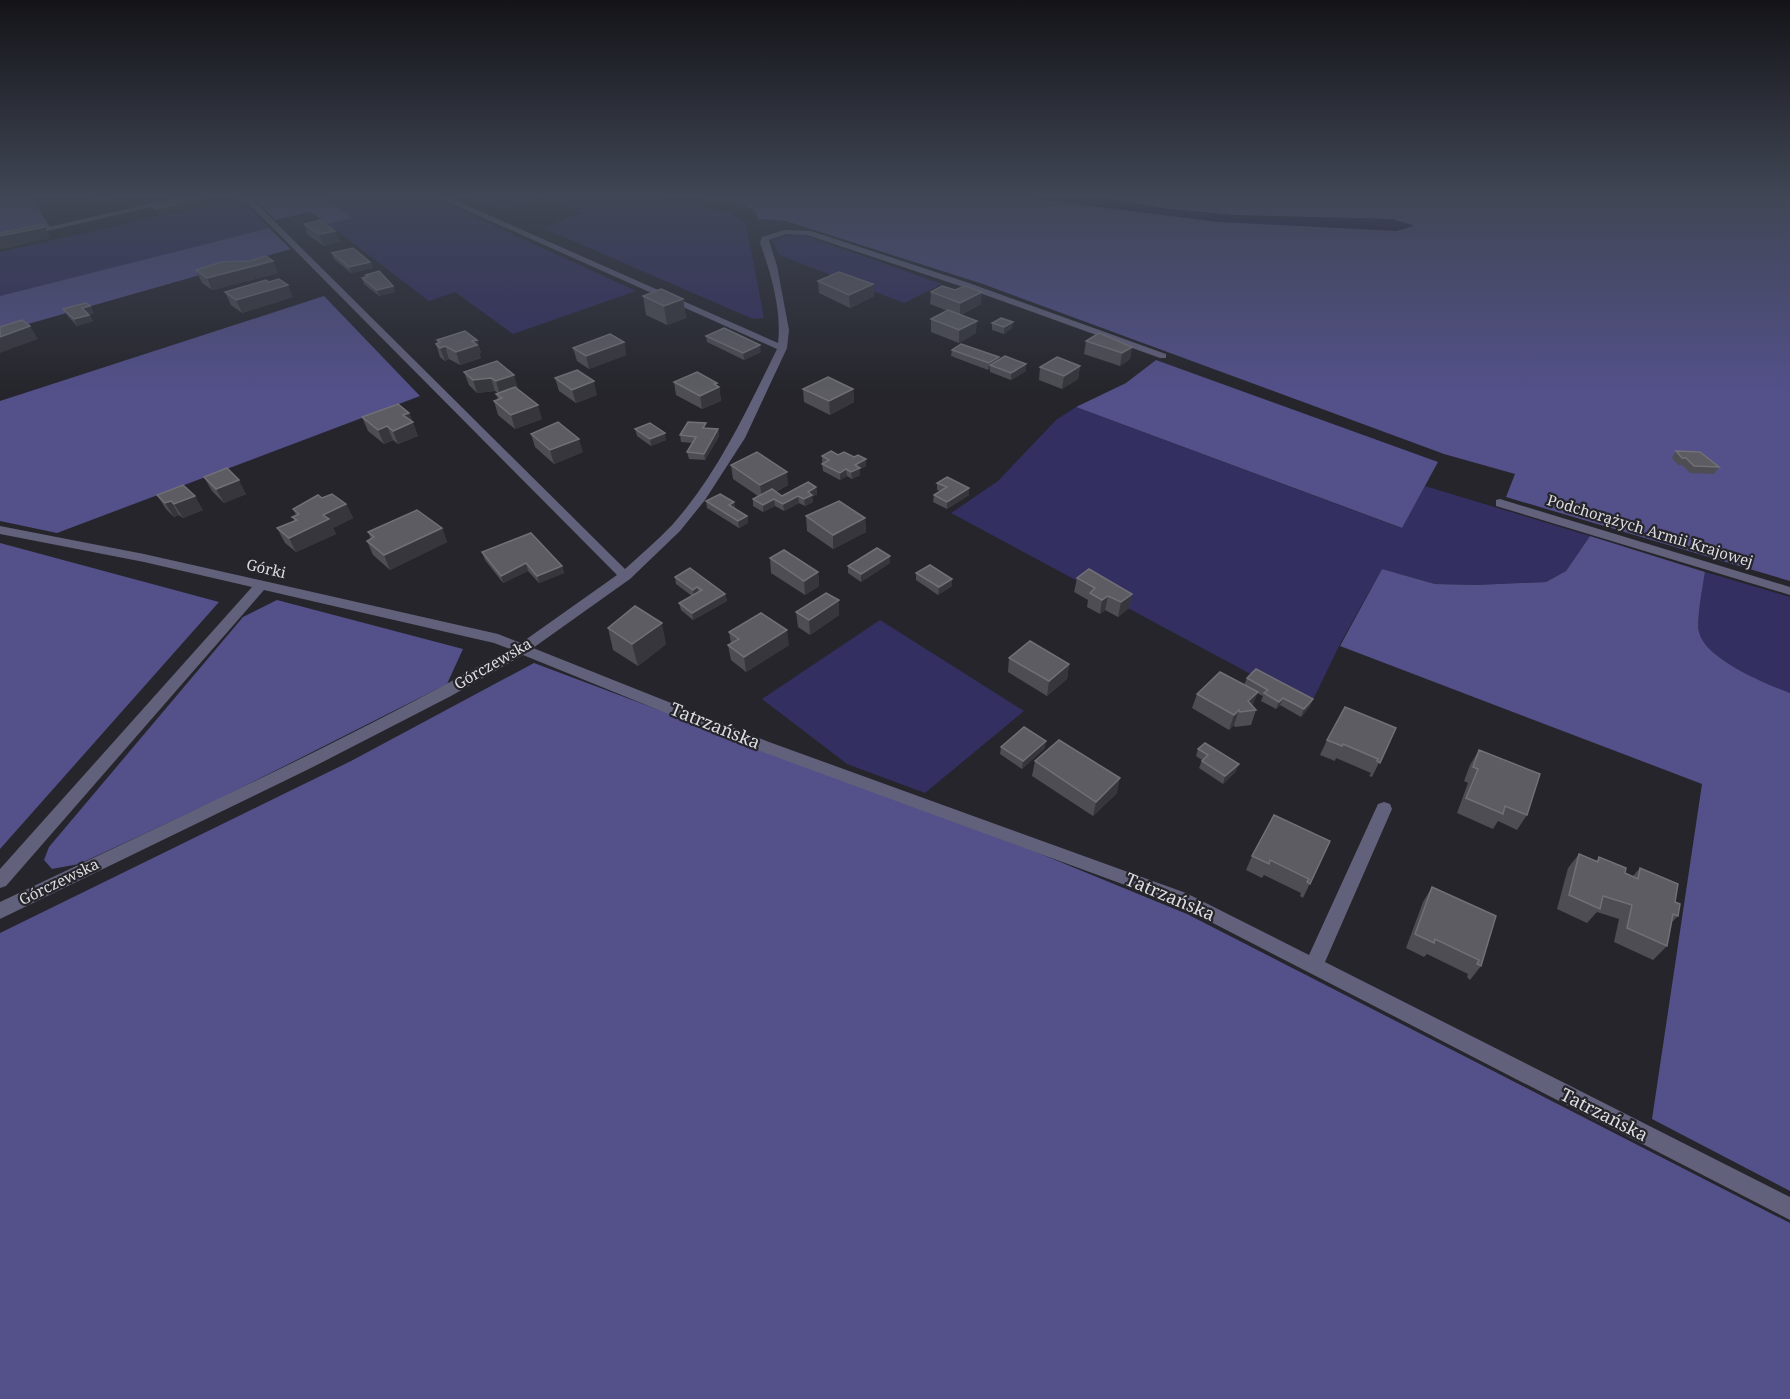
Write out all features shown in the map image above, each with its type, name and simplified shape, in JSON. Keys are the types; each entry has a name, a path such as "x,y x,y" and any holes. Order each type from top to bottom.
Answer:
{"street":[{"path":"311,262 625,576"},
{"path":"588,262 782,348"},
{"name":"Górczewska","path":"0,911 307,763 446,692 522,649 625,576 676,528 701,497 739,438 782,348 784,330 772,262"},
{"name":"Górczewska","path":"897,262 1163,356"},
{"name":"Podchorążych Armii Krajowej","path":"1500,503 1790,591"},
{"name":"Górki","path":"0,530 144,558 498,639 522,649"},
{"path":"0,881 261,585"},
{"name":"Tatrzańska","path":"522,649 763,746 1180,898 1790,1209"},
{"path":"1313,967 1384,809"}],"shaded area":[{"path":"0,262 133,262 0,296"},
{"path":"133,262 244,262 0,332 0,296"},
{"path":"378,262 573,262 636,291 513,334 455,292 429,301"},
{"path":"622,262 753,262 764,318 753,319"},
{"path":"798,262 881,262 942,284 904,303"},
{"path":"915,262 1790,262 1790,581 1506,497 1515,474 1444,454 983,284"},
{"path":"324,296 420,396 57,533 0,521 0,401"},
{"path":"1156,360 1438,462 1402,528 1076,407 1126,383"},
{"path":"1076,407 1401,528 1425,486 1590,536 1566,571 1546,582 1435,584 1382,569 1341,642 1310,706 951,513 998,481 1056,420"},
{"path":"1590,536 1705,572 1698,620 1699,632 1704,642 1724,661 1790,693 1790,1191 1652,1119 1702,784 1340,646 1382,569 1435,584 1546,582 1566,571"},
{"path":"0,543 219,602 0,849"},
{"path":"1705,572 1790,597 1790,693 1724,661 1704,642 1699,632 1698,620"},
{"path":"277,600 463,649 447,684 217,800 79,864 52,869 44,860 49,847 243,617"},
{"path":"880,620 1024,711 925,793 847,764 762,699"},
{"path":"534,663 1036,852 1187,914 1790,1223 1790,1399 0,1399 0,933 351,761"}],"building":[{"path":"221,262 268,262 207,278 196,270"},
{"path":"343,262 369,262 349,267"},
{"path":"379,271 393,286 377,290 362,278"},
{"path":"839,272 873,284 849,295 818,281"},
{"path":"279,279 288,285 236,300 225,292 266,280 269,282"},
{"path":"942,286 955,290 965,286 982,292 960,303 931,292"},
{"path":"661,289 683,299 664,306 643,296"},
{"path":"86,303 90,306 82,308 89,315 74,319 63,309"},
{"path":"948,310 977,321 959,330 931,319"},
{"path":"1001,318 1013,322 1004,327 992,323"},
{"path":"22,320 30,326 0,337 0,327"},
{"path":"724,328 760,345 743,353 706,336"},
{"path":"465,331 477,340 472,341 477,345 456,352 445,346 440,348 436,344 440,342 437,340"},
{"path":"1099,333 1132,347 1122,353 1086,341"},
{"path":"610,334 624,342 586,356 573,348"},
{"path":"961,344 999,357 989,363 952,350"},
{"path":"1005,356 1026,364 1011,373 990,365"},
{"path":"1057,357 1080,366 1064,376 1040,367"},
{"path":"497,361 514,375 496,381 491,378 473,380 464,372"},
{"path":"577,370 594,381 572,390 555,378"},
{"path":"697,372 717,383 714,384 719,387 700,396 674,382"},
{"path":"828,377 853,389 829,401 803,389"},
{"path":"515,387 538,405 511,415 494,401 502,398 496,394"},
{"path":"398,404 409,413 403,415 413,422 393,431 387,426 378,430 362,417"},
{"path":"558,422 579,439 550,450 531,434"},
{"path":"688,422 706,423 703,428 718,429 704,454 687,452 696,437 680,435"},
{"path":"650,423 665,433 650,439 635,429"},
{"path":"831,451 838,455 844,452 866,459 855,465 860,468 851,472 846,469 840,473 822,464 829,460 822,456"},
{"path":"1676,451 1700,452 1719,467 1694,466"},
{"path":"757,452 787,472 760,485 731,465"},
{"path":"227,468 239,480 216,489 204,477"},
{"path":"947,477 969,488 947,502 934,495 947,487 937,483"},
{"path":"808,482 816,487 808,492 812,495 804,499 798,496 783,504 774,499 763,505 753,499 772,489 782,496"},
{"path":"183,485 195,496 174,504 171,501 165,503 157,495"},
{"path":"332,494 346,504 323,515 329,519 289,538 277,528 297,520 292,517 299,514 293,509 318,495 322,498"},
{"path":"720,494 734,502 729,505 747,516 738,521 706,501"},
{"path":"839,501 865,518 833,535 806,516"},
{"path":"417,510 442,528 384,555 367,541 374,537 368,532"},
{"path":"531,533 562,566 537,576 526,563 501,576 482,552"},
{"path":"877,548 890,556 861,574 848,566"},
{"path":"784,550 818,572 804,581 770,558"},
{"path":"930,565 952,579 939,587 916,573"},
{"path":"690,568 725,594 692,613 679,603 702,590 697,587 693,590 675,577"},
{"path":"1089,569 1132,594 1121,602 1108,596 1102,600 1090,593 1095,588 1077,578"},
{"path":"826,593 839,600 809,620 796,612"},
{"path":"635,606 662,623 632,644 608,628"},
{"path":"761,613 787,630 744,657 728,645 739,639 729,632"},
{"path":"1030,641 1069,664 1049,681 1009,658"},
{"path":"1256,669 1313,699 1304,709 1283,698 1279,702 1264,693 1268,690 1247,678"},
{"path":"1220,672 1258,692 1248,701 1256,710 1240,712 1239,710 1234,715 1197,694"},
{"path":"1345,707 1396,728 1380,763 1378,759 1343,744 1342,746 1327,740"},
{"path":"1024,727 1046,741 1023,761 1001,747"},
{"path":"1059,740 1120,778 1096,802 1035,761"},
{"path":"1205,743 1239,764 1225,776 1202,761 1208,755 1198,749"},
{"path":"1479,750 1540,774 1527,815 1505,806 1503,814 1466,798 1478,769 1473,767"},
{"path":"1274,815 1330,841 1310,884 1307,882 1309,879 1270,860 1269,864 1252,856"},
{"path":"1579,854 1598,862 1599,857 1626,868 1625,873 1638,879 1640,868 1678,884 1675,902 1680,904 1678,916 1673,914 1667,946 1627,928 1632,905 1603,896 1600,909 1569,895"},
{"path":"1432,887 1496,916 1481,966 1477,964 1479,960 1435,939 1434,943 1415,934"}]}
